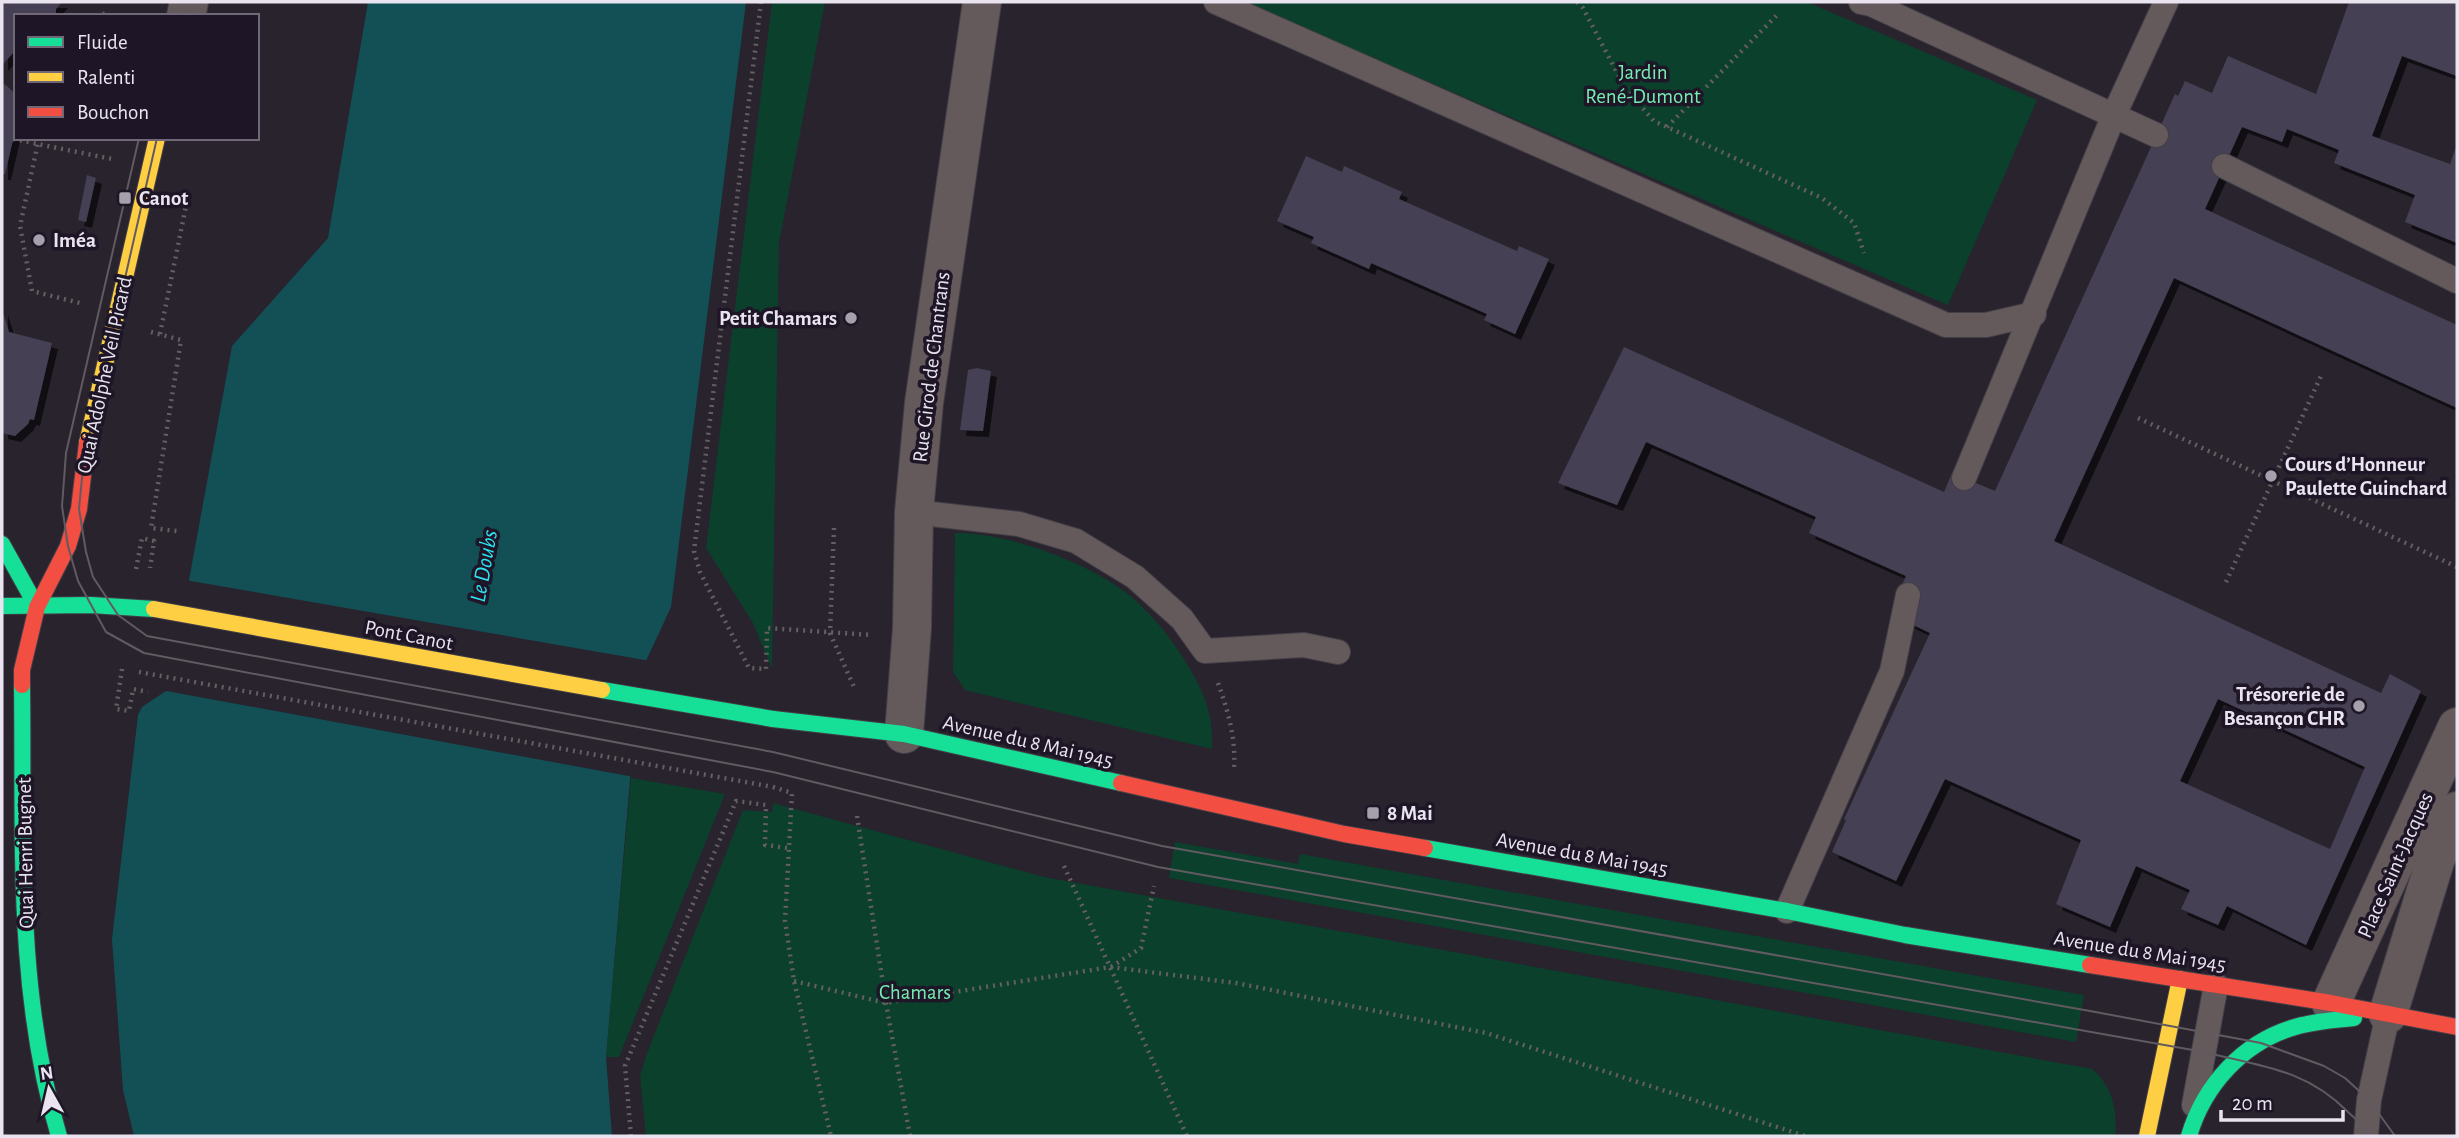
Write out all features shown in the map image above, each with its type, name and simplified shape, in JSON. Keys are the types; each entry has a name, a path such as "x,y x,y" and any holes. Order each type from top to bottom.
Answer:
{"main road":[{"name":"Quai Adolphe Veil Picard","path":"37,607 68,546 79,509 84,457 156,140"},
{"path":"2,544 37,607"},
{"name":"Pont Canot","path":"2,606 91,605 154,609 465,667 773,719"},
{"name":"Quai Henri Bugnet","path":"37,607 22,670 26,936 46,1118 59,1136"},
{"name":"Avenue du 8 Mai 1945","path":"773,719 904,734 1344,834 1787,911 1905,935 2331,1003 2457,1027"},
{"path":"2147,1136 2180,979"},
{"path":"2190,1131 2208,1093 2235,1060 2261,1043 2289,1029 2318,1022 2388,1014"}],"street":[{"name":"Rue Girod de Chantrans","path":"904,734 912,628 914,512 924,403 982,2"},
{"name":"Place Saint-Jacques","path":"2331,1003 2457,727"},
{"name":"Place Saint-Jacques","path":"2388,1014 2437,858 2457,811"}],"lane":[{"path":"1216,2 1946,325 1986,325 2034,314"},
{"path":"1861,2 1871,4 2156,135"},
{"path":"1964,478 2034,314 2113,115 2166,2"},
{"path":"2224,166 2457,281"},
{"path":"914,512 1019,524 1076,541 1135,577 1182,619 1205,651 1304,645 1338,652"},
{"path":"1787,911 1892,671 1908,595"},
{"path":"2190,1131 2216,985"},
{"path":"2365,1136 2369,1100 2388,1014"}],"path":[{"path":"761,2 694,551 700,572 749,668 766,669 767,628 884,636"},
{"path":"1577,2 1583,8 1625,88 1654,121 1822,198 1854,223 1863,245 1871,291"},
{"path":"1667,127 1777,15"},
{"path":"114,322 100,308 32,291 20,226 39,141 150,166"},
{"path":"177,531 151,528 181,340 160,334 189,191"},
{"path":"2226,582 2321,376"},
{"path":"2138,418 2457,567"},
{"path":"834,528 830,633 855,690"},
{"path":"134,580 142,538 154,541 149,576"},
{"path":"1205,651 1229,712 1235,751 1234,768"},
{"path":"122,669 116,709 129,711 133,689 148,692"},
{"path":"139,672 773,787 792,793 785,921 794,981 831,1136"},
{"path":"631,1136 625,1066 736,801 766,804 765,845 788,848"},
{"path":"857,816 910,1136"},
{"path":"1064,866 1187,1136"},
{"path":"1110,967 1141,948 1154,886"},
{"path":"794,981 886,1003 1110,967 1236,983 1486,1033 1805,1136"}],"green space":[{"path":"772,2 825,2 779,243 772,669 753,623 706,548"},
{"name":"Jardin René-Dumont","path":"1243,2 1807,2 2037,100 1948,305"},
{"path":"955,533 997,537 1043,550 1088,569 1124,591 1151,615 1188,666 1210,717 1212,749 965,690 953,672"},
{"path":"631,778 725,794 619,1057 606,1057"},
{"name":"Chamars","path":"773,803 1044,877 2092,1069 2099,1075 2112,1099 2115,1136 646,1136 640,1076 646,1056 743,810 772,812"},
{"path":"1175,842 1298,864 1300,854 2084,995 2076,1042 1169,878"}],"water":[{"name":"Le Doubs","path":"368,2 746,2 671,607 639,676 606,1057 612,1136 134,1136 123,1090 112,939 138,715 142,707 169,689 232,346 328,238"}],"pier":[{"path":"185,580 650,661 643,677 634,777 161,690 166,687"}],"building":[{"path":"2,2 62,2 56,9 56,14 14,14 14,52 2,65"},
{"path":"2349,2 2457,2 2457,76 2402,56 2372,136 2450,164 2457,144 2457,243 2405,222 2415,195 2334,163 2339,150 2287,129 2282,142 2242,127 2205,209 2457,325 2457,408 2174,278 2054,541 2381,693 2390,674 2421,691 2306,945 2227,906 2218,925 2181,909 2190,890 2136,866 2110,927 2056,904 2081,840 1945,779 1896,881 1832,852 1846,820 1844,819 1930,633 1905,621 1899,591 1906,576 1809,533 1816,517 1646,442 1617,505 1558,483 1624,347 1944,492 1952,473 1995,491 2175,94 2178,96 2185,81 2212,93 2228,56 2316,94","holes":["2218,699 2365,767 2330,849 2180,781"]},
{"path":"2,83 13,92 14,136 5,174 2,174"},
{"path":"1306,156 1342,172 1344,166 1402,192 1399,199 1517,251 1519,246 1549,259 1515,334 1484,320 1487,314 1371,263 1369,269 1311,243 1314,237 1277,221"},
{"path":"87,175 96,178 86,222 78,220"},
{"path":"2,309 9,332 52,343 34,420 30,419 15,436 2,433"},
{"path":"977,368 991,371 983,431 960,430 968,370"}],"tram line":[{"path":"168,14 171,2"},
{"path":"186,14 189,2"},
{"path":"139,140 66,453 62,506 68,546 78,581 106,632 144,653 773,772 1158,867 2204,1052 2281,1071 2316,1086 2360,1123 2370,1136"},
{"path":"157,140 84,458 79,509 93,577 118,615 147,636 773,752 1162,846 2261,1043 2324,1066 2345,1078 2369,1100 2395,1136"}],"traffic: fast":[{"path":"2,544 37,607"},
{"path":"2,606 91,605 154,609"},
{"path":"22,685 23,855 28,969 45,1081 59,1136"},
{"path":"602,690 773,719"},
{"path":"773,719 904,734 1121,783"},
{"path":"1425,848 1787,911 1905,935 2090,965"},
{"path":"2189,1136 2215,1083 2228,1068 2259,1043 2295,1027 2354,1018"}],"traffic: slow":[{"path":"87,443 157,140"},
{"path":"154,609 602,690"},
{"path":"2147,1136 2180,979"}],"traffic: jam":[{"path":"22,685 22,670 37,607 68,546 79,509 87,443"},
{"path":"1121,783 1344,834 1425,848"},
{"path":"2090,965 2331,1003 2457,1027"}],"place":[{"name":"Canot","path":"125,198"},
{"name":"Iméa","path":"39,240"},
{"name":"Petit Chamars","path":"851,318"},
{"name":"Cours d’Honneur Paulette Guinchard","path":"2271,476"},
{"name":"Trésorerie de Besançon CHR","path":"2359,706"},
{"name":"8 Mai","path":"1373,813"}]}
